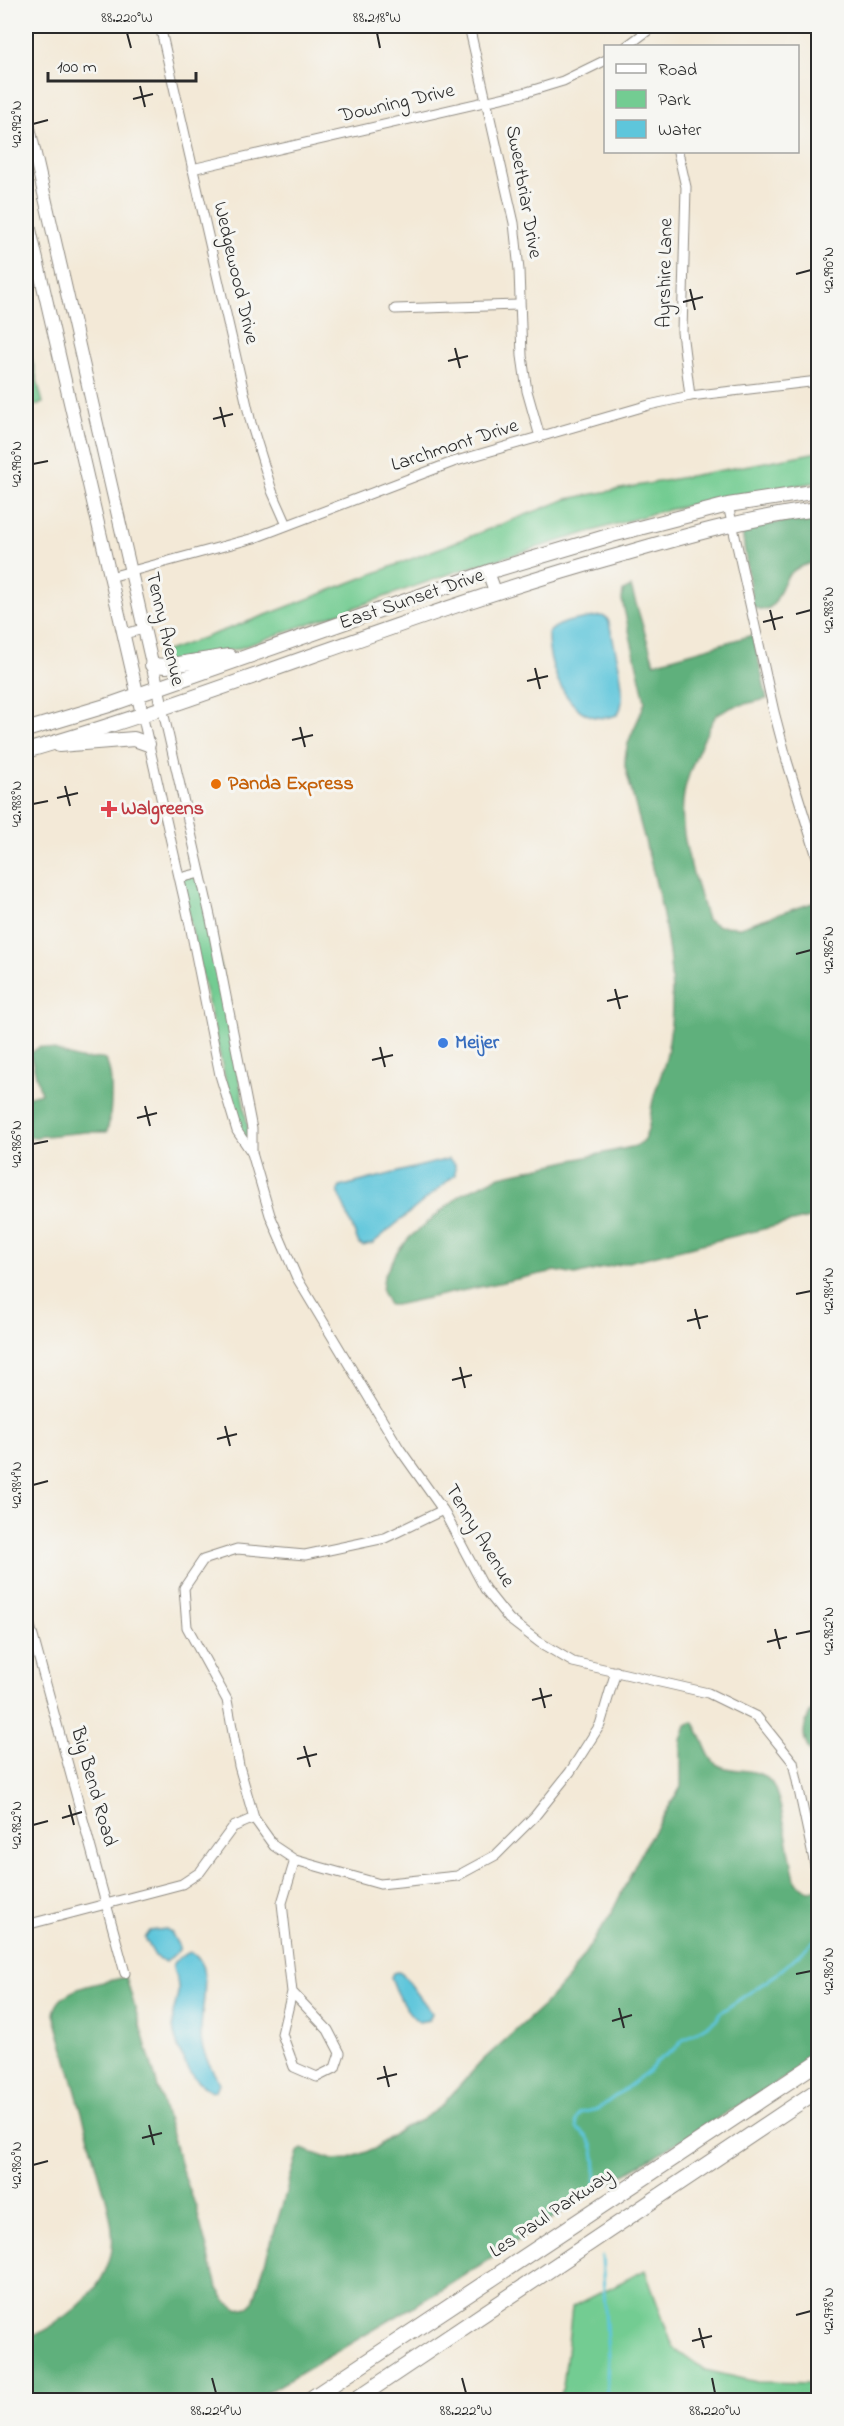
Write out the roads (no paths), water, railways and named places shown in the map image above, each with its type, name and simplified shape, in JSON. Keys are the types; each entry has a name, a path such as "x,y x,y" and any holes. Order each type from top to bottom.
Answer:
{"main road":[{"name":"East Sunset Drive","path":"26,730 137,694 488,572 612,535 728,505 819,490"},
{"name":"East Sunset Drive","path":"26,751 142,714 495,591 732,524 819,509"},
{"path":"152,665 166,666 224,656 249,655"},
{"path":"45,746 134,739 148,744"},
{"name":"Les Paul Parkway","path":"309,2400 819,2062"},
{"path":"739,2143 788,2101 819,2080"},
{"path":"355,2400 819,2090"}],"street":[{"name":"Wedgewood Drive","path":"160,26 250,423 272,491 287,525"},
{"name":"Sweetbriar Drive","path":"469,26 514,223 519,270 524,374 540,437"},
{"path":"628,45 654,26"},
{"name":"Downing Drive","path":"192,169 486,102 563,81 604,61"},
{"name":"Tenny Avenue","path":"26,115 200,873 252,1129 252,1153"},
{"name":"Ayrshire Lane","path":"678,153 686,187 682,332 690,396"},
{"name":"Tenny Avenue","path":"26,212 180,878 227,1104 237,1131 252,1153 279,1240 303,1290 399,1448 443,1510 485,1589 508,1619 539,1642 573,1662 708,1693 757,1717 793,1762 819,1879"},
{"path":"395,309 519,305"},
{"name":"Larchmont Drive","path":"110,577 220,549 453,462 649,405 690,396 819,381"},
{"path":"728,505 774,712 787,761 819,860"},
{"path":"488,572 495,591"},
{"path":"123,634 144,629"},
{"path":"180,878 200,873"},
{"path":"206,1011 227,1006"},
{"path":"443,1510 385,1538 305,1555 237,1549 203,1560 184,1588 187,1627 227,1700 239,1766 254,1818 274,1846 296,1860 380,1884 457,1876 496,1855 536,1816 570,1772 600,1725 616,1671"},
{"name":"Big Bend Road","path":"26,1611 125,1973"},
{"path":"26,1926 182,1884 200,1872 233,1827 254,1818"},
{"name":"Tenny Avenue","path":"808,1831 819,1854"},
{"path":"292,1992 328,2030 339,2053 335,2068 317,2077 294,2067 282,2034 292,1992 282,1903 296,1860"}],"water":[{"path":"600,616 606,617 609,622 622,684 621,707 617,715 601,718 587,714 575,706 565,694 552,664 548,634 552,629 564,623"},
{"path":"448,1159 455,1164 455,1175 373,1243 363,1246 359,1244 338,1191 340,1187"},
{"path":"166,1929 171,1932 179,1950 166,1962 155,1956 145,1938 150,1931"},
{"path":"190,1952 198,1958 205,1979 201,2040 206,2057 219,2083 216,2090 212,2091 203,2086 183,2059 173,2025 178,1991 173,1965 178,1958"},
{"path":"397,1972 402,1973 432,2013 429,2020 419,2022 406,2008 391,1977"}],"waterway":[{"path":"596,2187 596,2162 593,2147 590,2140 577,2128 576,2121 580,2113 598,2109 649,2071 656,2062 675,2049 683,2040 717,2019 721,2012 777,1974 817,1938"},
{"path":"602,2257 608,2358 606,2400"}],"place":[{"name":"Panda Express","path":"216,784"},
{"name":"Walgreens","path":"109,809"},
{"name":"Meijer","path":"443,1043"}]}
